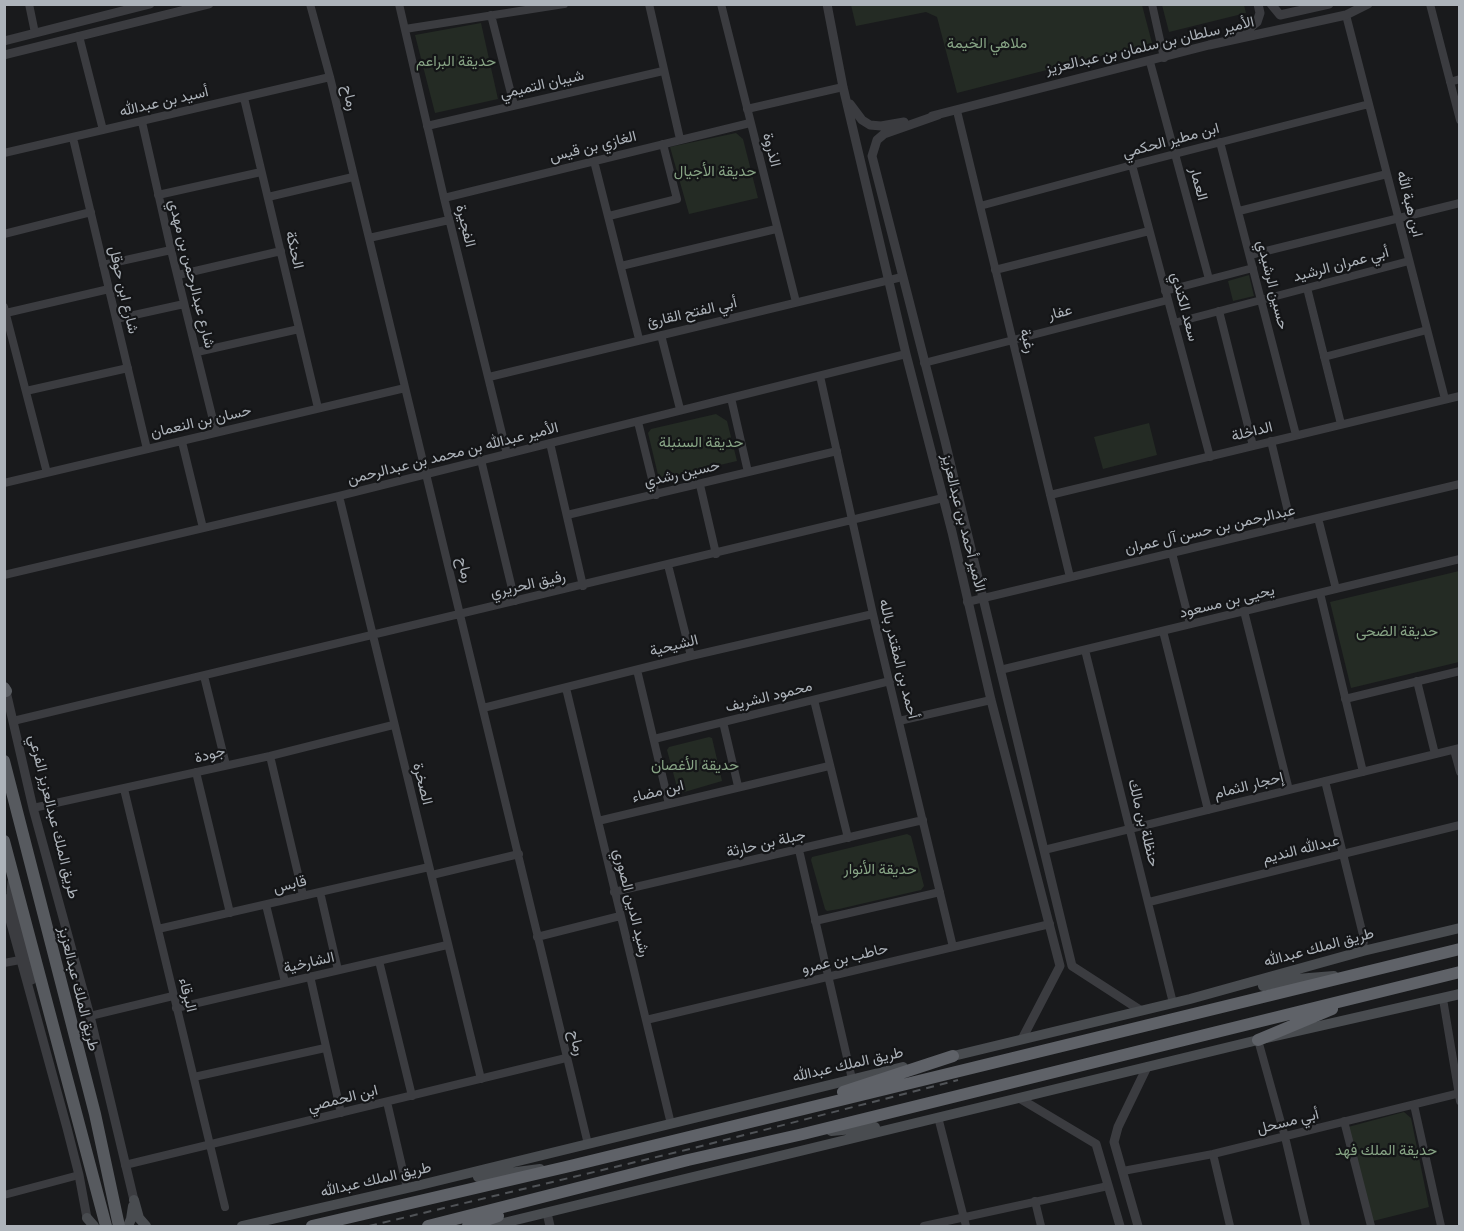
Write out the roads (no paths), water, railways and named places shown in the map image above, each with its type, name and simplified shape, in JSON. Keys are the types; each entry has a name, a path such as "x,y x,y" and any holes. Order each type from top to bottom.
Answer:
{"highway":[{"name":"طريق الملك عبدالله","path":"312,1227 1460,949"},
{"path":"428,1227 688,1160 803,1134 1460,972"},
{"path":"1258,1040 1329,1010 1394,987"},
{"path":"791,1112 821,1098 953,1056"},
{"path":"468,1227 580,1188"}],"main road":[{"name":"طريق الملك عبدالعزيز","path":"4,761 95,1114 119,1227"},
{"path":"4,841 106,1227"},
{"name":"طريق الملك عبدالله","path":"242,1227 1190,999 1363,951 1460,928"},
{"path":"1190,999 1297,979 1358,974"},
{"path":"491,1227 1258,1040 1460,994"},
{"path":"803,1134 917,1122"},
{"path":"409,1188 570,1166"},
{"path":"134,1200 134,1225"},
{"path":"134,1200 139,1218 146,1227"}],"street":[{"path":"29,4 35,33"},
{"path":"4,41 150,4"},
{"path":"4,55 209,4"},
{"name":"رماح","path":"310,4 330,77 588,1144"},
{"name":"الفجيرة","path":"399,4 507,454"},
{"path":"405,29 564,4"},
{"path":"649,4 680,139"},
{"name":"الذروة","path":"721,4 796,302"},
{"name":"الأمير أحمد بن عبدالعزيز","path":"827,4 843,87 906,354 952,532 991,700 1060,966 1022,1039"},
{"path":"1152,4 1164,58"},
{"path":"1232,42 1257,22 1260,13 1258,4"},
{"path":"1271,4 1280,15 1329,4"},
{"path":"1430,4 1460,120"},
{"name":"الأمير سلطان بن سلمان بن عبدالعزيز","path":"938,115 1346,15 1367,5"},
{"path":"491,15 514,105"},
{"name":"ابن هبة الله","path":"1346,15 1445,399"},
{"path":"79,36 103,130"},
{"name":"العمار","path":"1150,62 1209,279"},
{"name":"شيبان التميمي","path":"427,126 663,71"},
{"name":"أسيد بن عبدالله","path":"4,153 330,77"},
{"path":"1450,82 1460,80"},
{"path":"747,109 843,87"},
{"name":"الحنكة","path":"244,98 318,408"},
{"path":"847,99 862,120 870,125 881,126 938,115"},
{"name":"ابن مطير الحكمي","path":"980,206 1369,104"},
{"name":"رغبة","path":"957,111 1070,577"},
{"name":"الأمير أحمد بن عبدالعزيز","path":"938,115 884,134 877,140 872,156 1072,966 1140,1010"},
{"name":"شارع عبدالرحمن بن مهدي","path":"142,122 216,432"},
{"name":"الغازي بن قيس","path":"444,198 750,123"},
{"name":"شارع ابن حوقل","path":"74,138 147,449"},
{"name":"حسين الرشيدي","path":"1220,142 1296,435"},
{"path":"609,216 677,199 663,144"},
{"path":"594,161 639,339"},
{"name":"سعد الكندي","path":"1132,165 1210,457"},
{"path":"158,195 261,172"},
{"path":"1239,211 1387,174"},
{"path":"268,197 354,177"},
{"path":"1250,255 1460,203"},
{"path":"4,234 91,212"},
{"path":"369,238 449,220"},
{"path":"621,266 776,229"},
{"path":"995,270 1149,231"},
{"path":"104,265 171,250"},
{"path":"178,275 281,251"},
{"name":"أبي عمران الرشيد","path":"1174,323 1409,261"},
{"path":"1165,291 1253,268"},
{"name":"أبي الفتح القارئ","path":"489,377 902,277"},
{"path":"47,473 5,310 109,288"},
{"path":"1307,288 1341,424"},
{"name":"عفار","path":"924,363 1168,300"},
{"path":"116,319 184,304"},
{"path":"1219,311 1253,446"},
{"path":"197,352 299,329"},
{"path":"1324,357 1427,330"},
{"path":"661,335 680,409"},
{"name":"الأمير عبدالله بن محمد بن عبدالرحمن","path":"4,575 339,496 906,354"},
{"path":"26,391 128,368"},
{"name":"أحمد بن المقتدر بالله","path":"820,376 851,520 953,947"},
{"name":"حسان بن النعمان","path":"4,483 405,388"},
{"name":"الداخلة","path":"1050,495 1460,396"},
{"path":"731,398 748,472"},
{"path":"638,422 656,495"},
{"path":"1271,441 1291,524"},
{"path":"182,442 203,528"},
{"path":"550,443 583,586"},
{"name":"حسين رشدي","path":"567,515 837,451"},
{"path":"481,460 515,602"},
{"name":"عبدالرحمن بن حسن آل عمران","path":"967,602 1460,484"},
{"path":"700,485 716,554"},
{"name":"الصخرة","path":"339,496 481,1079"},
{"name":"رفيق الحريري","path":"13,721 943,498"},
{"path":"1318,518 1336,589"},
{"path":"952,532 965,529"},
{"path":"1172,553 1190,624"},
{"name":"يحيى بن مسعود","path":"1000,670 1460,559"},
{"path":"668,565 691,656"},
{"path":"1320,593 1363,772"},
{"path":"1244,611 1289,790"},
{"name":"الشيحية","path":"483,708 691,656 873,614"},
{"path":"1163,631 1208,810"},
{"name":"حنظلة بن مالك","path":"1085,650 1173,1003"},
{"path":"637,670 669,804"},
{"path":"1345,699 1460,671"},
{"path":"204,676 226,765"},
{"name":"محمود الشريف","path":"654,739 890,681"},
{"path":"1417,681 1435,754"},
{"name":"طريق الملك عبدالعزيز الفرعي","path":"5,688 33,808 90,1016 134,1200"},
{"name":"رشيد الدين الصوري","path":"566,688 671,1124"},
{"path":"814,700 848,838"},
{"path":"899,721 991,700"},
{"path":"723,722 738,786"},
{"name":"جودة","path":"33,808 270,756 393,725"},
{"path":"1457,749 1460,772"},
{"name":"إحجار الثمام","path":"1044,850 1457,749"},
{"path":"270,756 303,895"},
{"name":"ابن مضاء","path":"598,821 830,766"},
{"path":"196,772 230,914"},
{"path":"1325,781 1365,939 1363,951"},
{"name":"البرقاء","path":"123,789 225,1208"},
{"name":"جبلة بن حارثة","path":"614,892 923,820"},
{"name":"عبدالله النديم","path":"1149,902 1460,825"},
{"path":"799,850 852,1079"},
{"name":"قابس","path":"158,929 230,914 303,895 519,854"},
{"path":"13,877 11,893 32,980 32,1000"},
{"path":"320,892 338,970"},
{"path":"815,921 940,892"},
{"path":"4,898 79,1175 89,1225"},
{"path":"266,905 285,982"},
{"path":"537,937 620,916"},
{"name":"حاطب بن عمرو","path":"646,1020 1050,924"},
{"name":"الشارخية","path":"176,1008 447,945"},
{"path":"4,963 20,960"},
{"path":"379,961 412,1096"},
{"path":"310,976 341,1113"},
{"path":"90,1016 173,996"},
{"path":"1443,999 1459,1096"},
{"path":"1258,1040 1285,1137 1306,1227"},
{"path":"194,1077 325,1048"},
{"name":"ابن الحمصي","path":"125,1165 566,1058"},
{"path":"1138,1227 1114,1142 1118,1126 1147,1067"},
{"name":"أبي مسحل","path":"1123,1171 1213,1154 1344,1121 1459,1096"},
{"path":"1019,1098 1096,1144 1120,1227"},
{"path":"387,1102 409,1188"},
{"path":"1414,1105 1441,1227"},
{"path":"938,1117 966,1227"},
{"path":"1344,1121 1371,1227"},
{"path":"1213,1154 1230,1227"},
{"path":"4,1195 79,1175"},
{"path":"924,1227 1108,1186"},
{"path":"1035,1201 1041,1227"},
{"path":"547,1214 550,1227"}],"railway":[{"path":"369,1226 694,1148 958,1080"}],"park label":[{"name":"ملاهي الخيمة","path":"987,44"},
{"name":"حديقة البراعم","path":"456,62"},
{"name":"حديقة الأجيال","path":"715,172"},
{"name":"حديقة السنبلة","path":"701,443"},
{"name":"حديقة الضحى","path":"1397,632"},
{"name":"حديقة الأغصان","path":"695,766"},
{"name":"حديقة الأنوار","path":"880,870"},
{"name":"حديقة الملك فهد","path":"1386,1151"}]}
